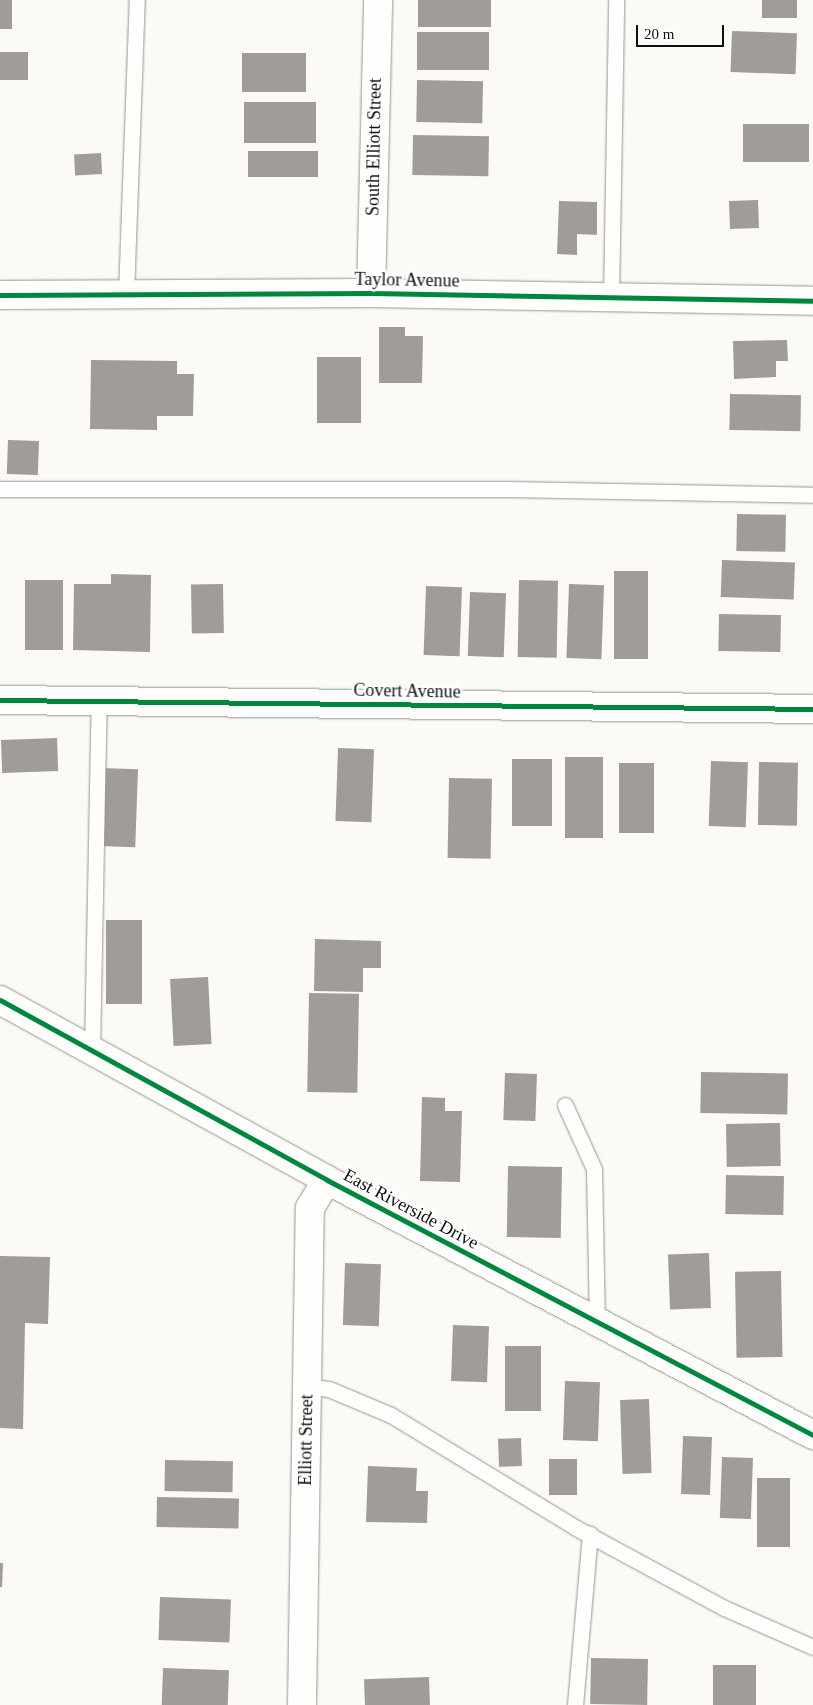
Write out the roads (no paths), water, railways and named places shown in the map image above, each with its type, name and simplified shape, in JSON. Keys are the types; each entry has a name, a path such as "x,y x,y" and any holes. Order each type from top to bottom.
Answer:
{"street":[{"name":"South Elliott Street","path":"371,293 378,0"},
{"name":"Taylor Avenue","path":"0,295 371,293 813,301"},
{"name":"Covert Avenue","path":"0,700 813,709"},
{"name":"East Riverside Drive","path":"0,1000 326,1180 813,1436"},
{"name":"Elliott Street","path":"302,1705 310,1208 326,1180"}],"lane":[{"path":"126,294 137,0"},
{"path":"612,298 616,0"},
{"path":"0,489 498,489 813,495"},
{"path":"92,1051 99,701"},
{"path":"566,1105 594,1169 597,1322"},
{"path":"307,1386 329,1389 391,1415 590,1534 724,1608 813,1647"},
{"path":"575,1705 590,1534"}]}
